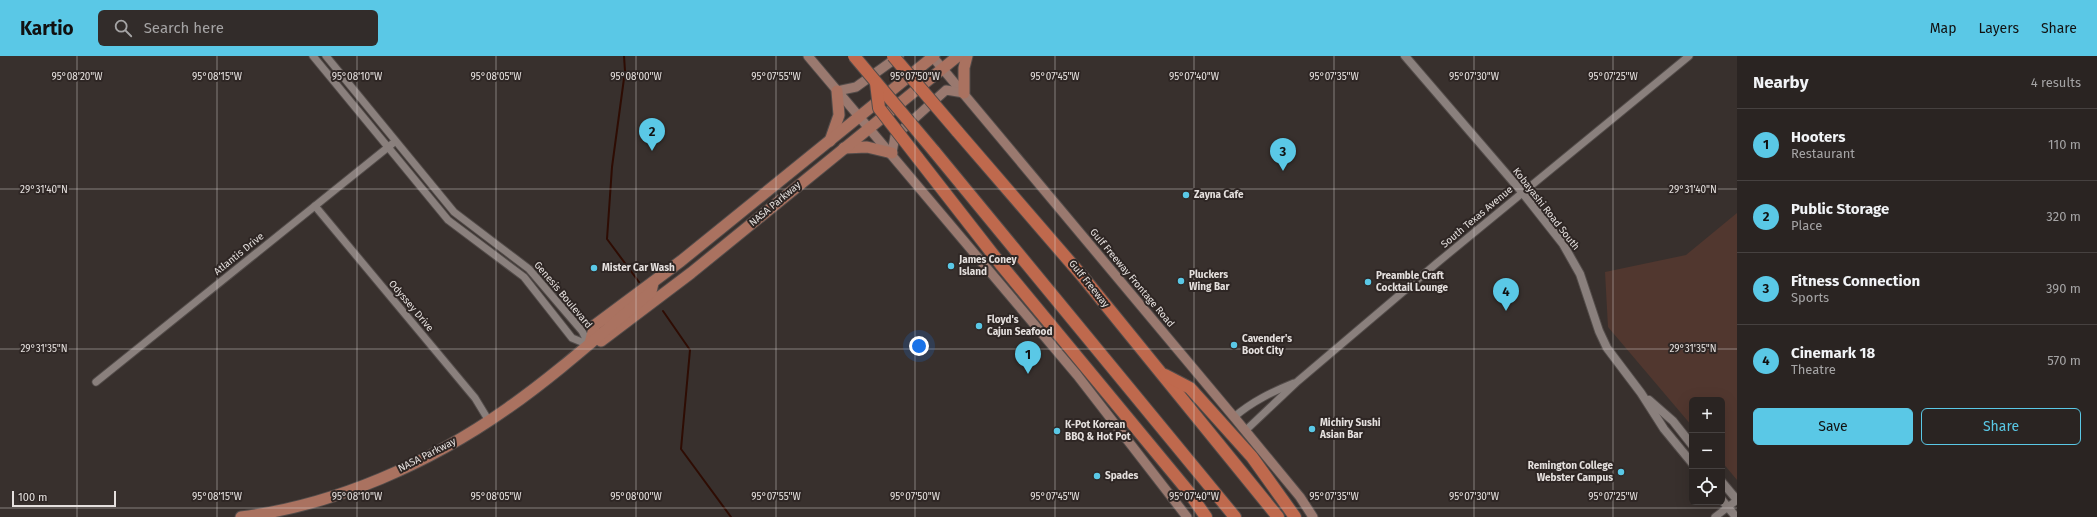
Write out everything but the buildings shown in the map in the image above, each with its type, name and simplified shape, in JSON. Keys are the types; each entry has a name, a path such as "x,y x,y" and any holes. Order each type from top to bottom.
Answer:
{"highway":[{"path":"854,56 1235,517"},
{"name":"Gulf Freeway","path":"893,56 1083,277 1278,517"},
{"path":"876,83 879,108 1002,266 1188,491 1206,517"},
{"path":"1160,373 1190,388 1252,456 1296,517"}],"main road":[{"path":"808,56 892,153 1077,376 1187,517"},
{"path":"837,91 856,87 899,56"},
{"name":"NASA Parkway","path":"589,345 595,326 653,283 830,142 933,56"},
{"name":"Gulf Freeway Frontage Road","path":"933,56 1300,496 1313,517"},
{"name":"NASA Parkway","path":"241,517 295,507 356,487 424,458 489,421 589,345 605,340 691,273 958,56"},
{"path":"892,153 895,136 946,90 964,93 964,68 967,56"},
{"path":"830,142 839,116 837,91"},
{"path":"844,148 867,147 892,153"},
{"path":"681,261 691,273"}],"street":[{"name":"Genesis Boulevard","path":"326,56 454,212 529,269 582,331 589,345"},
{"name":"Kobayashi Road South","path":"1405,56 1522,192 1571,256 1580,274 1606,348 1641,393 1664,429 1689,460"},
{"name":"South Texas Avenue","path":"1245,431 1298,381 1522,192 1689,56"},
{"name":"Genesis Boulevard","path":"316,57 448,220 524,277 572,338 589,345"},
{"name":"Atlantis Drive","path":"96,382 395,141"},
{"name":"Odyssey Drive","path":"315,206 475,398 489,421"},
{"name":"South Texas Avenue","path":"1234,417 1248,405 1265,395 1298,381"},
{"name":"Kobayashi Road South","path":"1641,393 1673,421 1689,441"},
{"path":"1715,517 1737,500 1725,486"},
{"path":"1725,504 1736,517"}],"shaded area":[{"path":"1737,213 1737,480 1725,466 1725,397 1689,397 1689,422 1608,327 1605,272 1686,255"}],"waterway":[{"path":"624,56 625,71 612,167 607,239 639,282"},
{"path":"663,311 690,350 681,449 731,517"}],"place":[{"name":"Public Storage","path":"652,151"},
{"name":"Fitness Connection","path":"1283,171"},
{"name":"Zayna Cafe","path":"1186,195"},
{"name":"James Coney Island","path":"951,266"},
{"name":"Mister Car Wash","path":"594,268"},
{"name":"Pluckers Wing Bar","path":"1181,281"},
{"name":"Preamble Craft Cocktail Lounge","path":"1368,282"},
{"name":"Cinemark 18","path":"1506,311"},
{"name":"Floyd's Cajun Seafood","path":"979,326"},
{"name":"Cavender's Boot City","path":"1234,345"},
{"name":"Hooters","path":"1028,374"},
{"name":"Michiry Sushi Asian Bar","path":"1312,429"},
{"name":"K-Pot Korean BBQ & Hot Pot","path":"1057,431"},
{"name":"Remington College Webster Campus","path":"1621,472"},
{"name":"Spades","path":"1097,476"}]}
